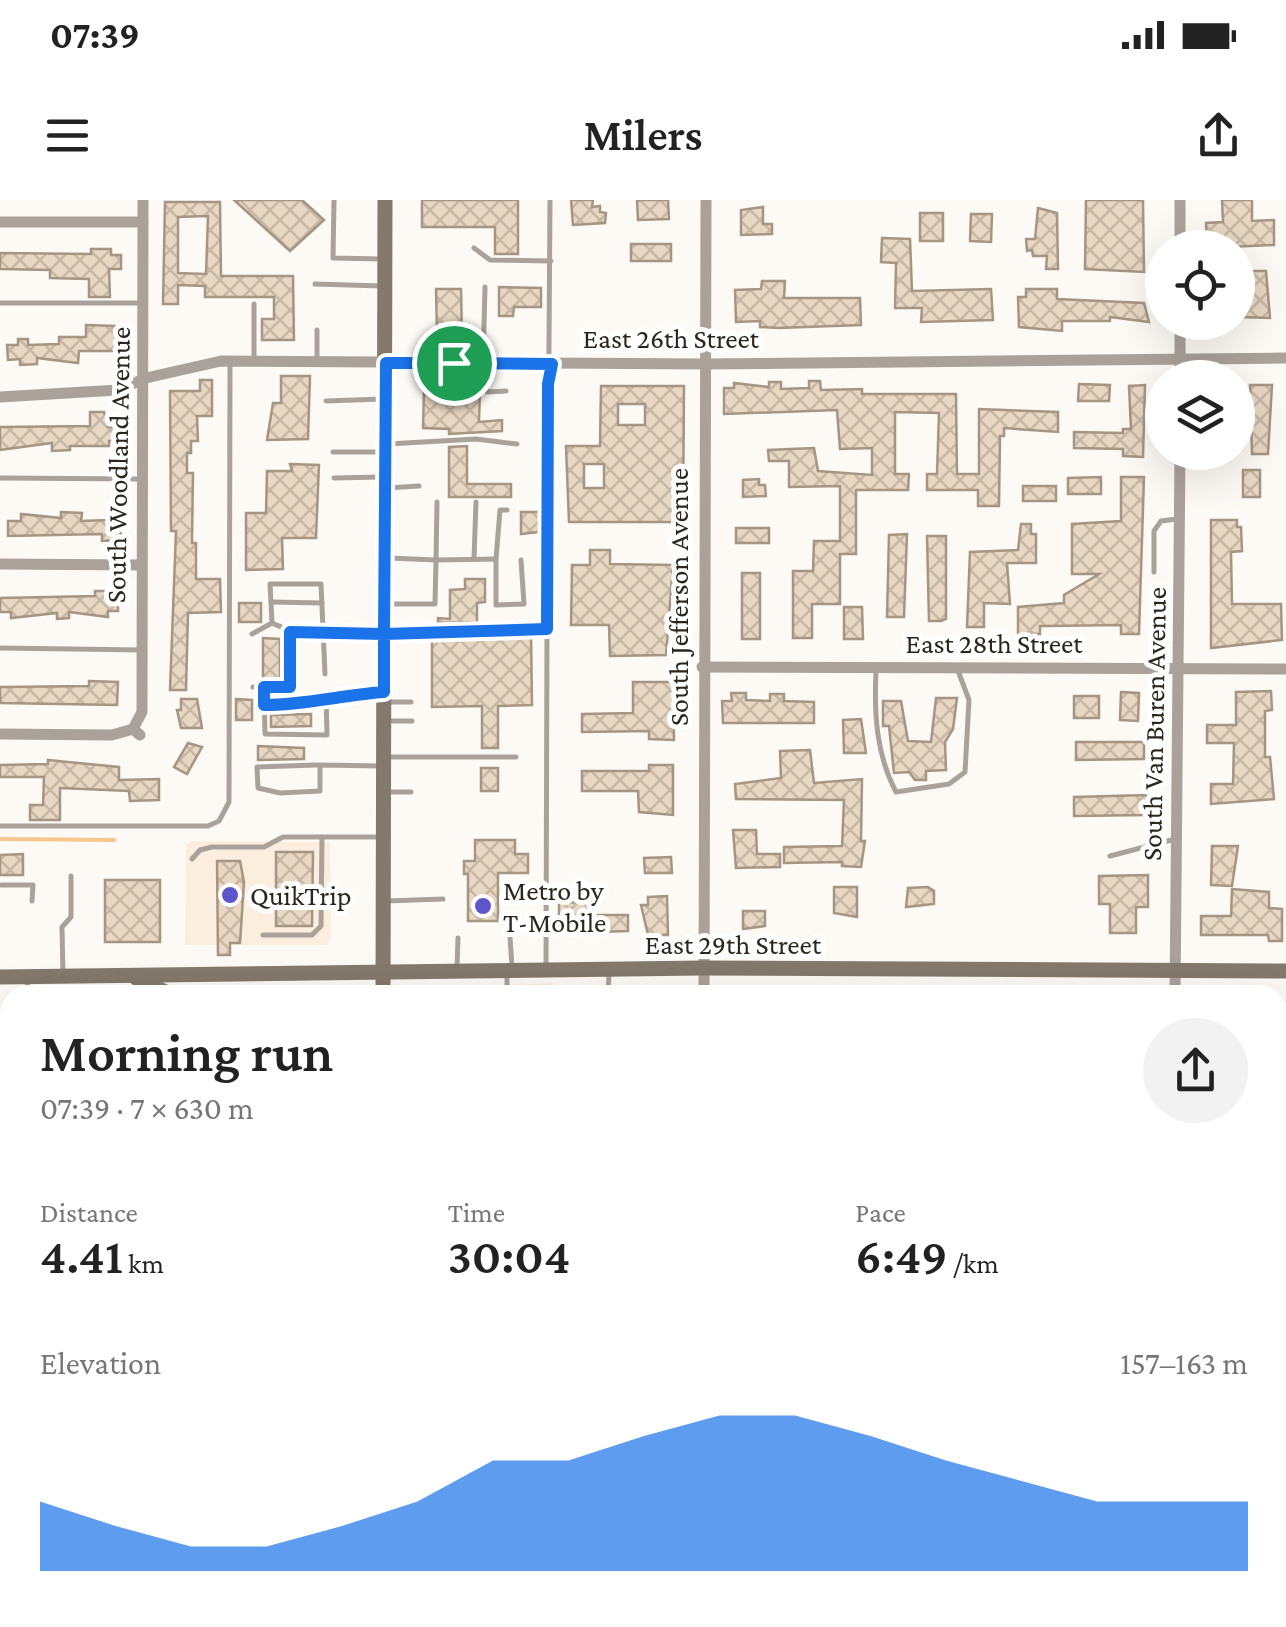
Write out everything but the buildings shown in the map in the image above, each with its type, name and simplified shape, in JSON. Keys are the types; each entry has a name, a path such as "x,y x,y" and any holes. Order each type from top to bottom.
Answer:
{"street":[{"name":"South Woodland Avenue","path":"0,734 137,732 142,712 146,378 143,200"},
{"path":"383,985 385,200"},
{"name":"South Jefferson Avenue","path":"704,985 706,200"},
{"path":"1180,200 1180,230"},
{"path":"0,222 143,222"},
{"path":"1180,340 1180,359"},
{"name":"East 26th Street","path":"0,396 118,390 146,378 230,361 705,364 1286,358"},
{"name":"South Van Buren Avenue","path":"1176,985 1180,470"},
{"path":"0,564 141,565"},
{"name":"East 28th Street","path":"702,668 1286,669"},
{"name":"East 29th Street","path":"0,977 703,968 1286,971"},
{"path":"133,976 151,985"}],"lane":[{"path":"334,200 334,258 386,258"},
{"path":"546,970 550,200"},
{"path":"474,248 490,260 551,260"},
{"path":"315,284 386,286"},
{"path":"483,364 484,287"},
{"path":"0,302 144,302"},
{"path":"254,304 254,361"},
{"path":"317,330 317,362"},
{"path":"0,826 208,826 219,821 229,802 230,361"},
{"path":"454,363 453,381 485,382 487,392 506,391"},
{"path":"326,400 386,399"},
{"path":"333,452 476,438 517,444"},
{"path":"0,478 144,479"},
{"path":"334,478 419,486"},
{"path":"385,604 436,604 437,502"},
{"path":"474,559 476,502"},
{"path":"508,510 500,510 496,605 524,604 521,560"},
{"path":"1154,572 1158,523 1180,518"},
{"path":"385,558 496,558"},
{"path":"272,623 270,584 321,584 325,674"},
{"path":"271,602 322,603"},
{"path":"272,623 290,632 384,634 547,629"},
{"path":"252,634 272,623"},
{"path":"253,688 290,687 290,632"},
{"path":"0,648 142,650"},
{"path":"876,668 874,714 886,772 896,792 950,784 965,772 969,700 957,668"},
{"path":"264,687 264,734 326,735 326,696"},
{"path":"264,705 308,704 326,696 384,697 411,702"},
{"path":"384,721 412,721"},
{"path":"320,766 320,791 280,793 258,788 257,766 516,757"},
{"path":"384,792 411,792"},
{"path":"192,860 200,850 264,848 283,837 384,837"},
{"path":"263,936 312,935 321,926 322,837"},
{"path":"1110,856 1178,838"},
{"path":"63,976 62,927 71,917 70,876"},
{"path":"2,886 34,885 32,901"},
{"path":"383,901 443,899"},
{"path":"508,985 510,937"},
{"path":"457,971 458,938"},
{"path":"608,969 608,985"},
{"path":"27,977 27,985"}],"shaded area":[{"path":"192,841 330,842 331,938 327,945 185,945 186,845"}],"waterway":[{"path":"0,839 114,840"}],"place":[{"name":"QuikTrip","path":"230,895"},
{"name":"Metro by T-Mobile","path":"483,906"}],"route":[{"path":"454,363 386,363 384,634 290,632 290,687 264,687 264,705 308,704 323,696 384,692 384,634 547,629 548,384 552,364 454,363"}]}
